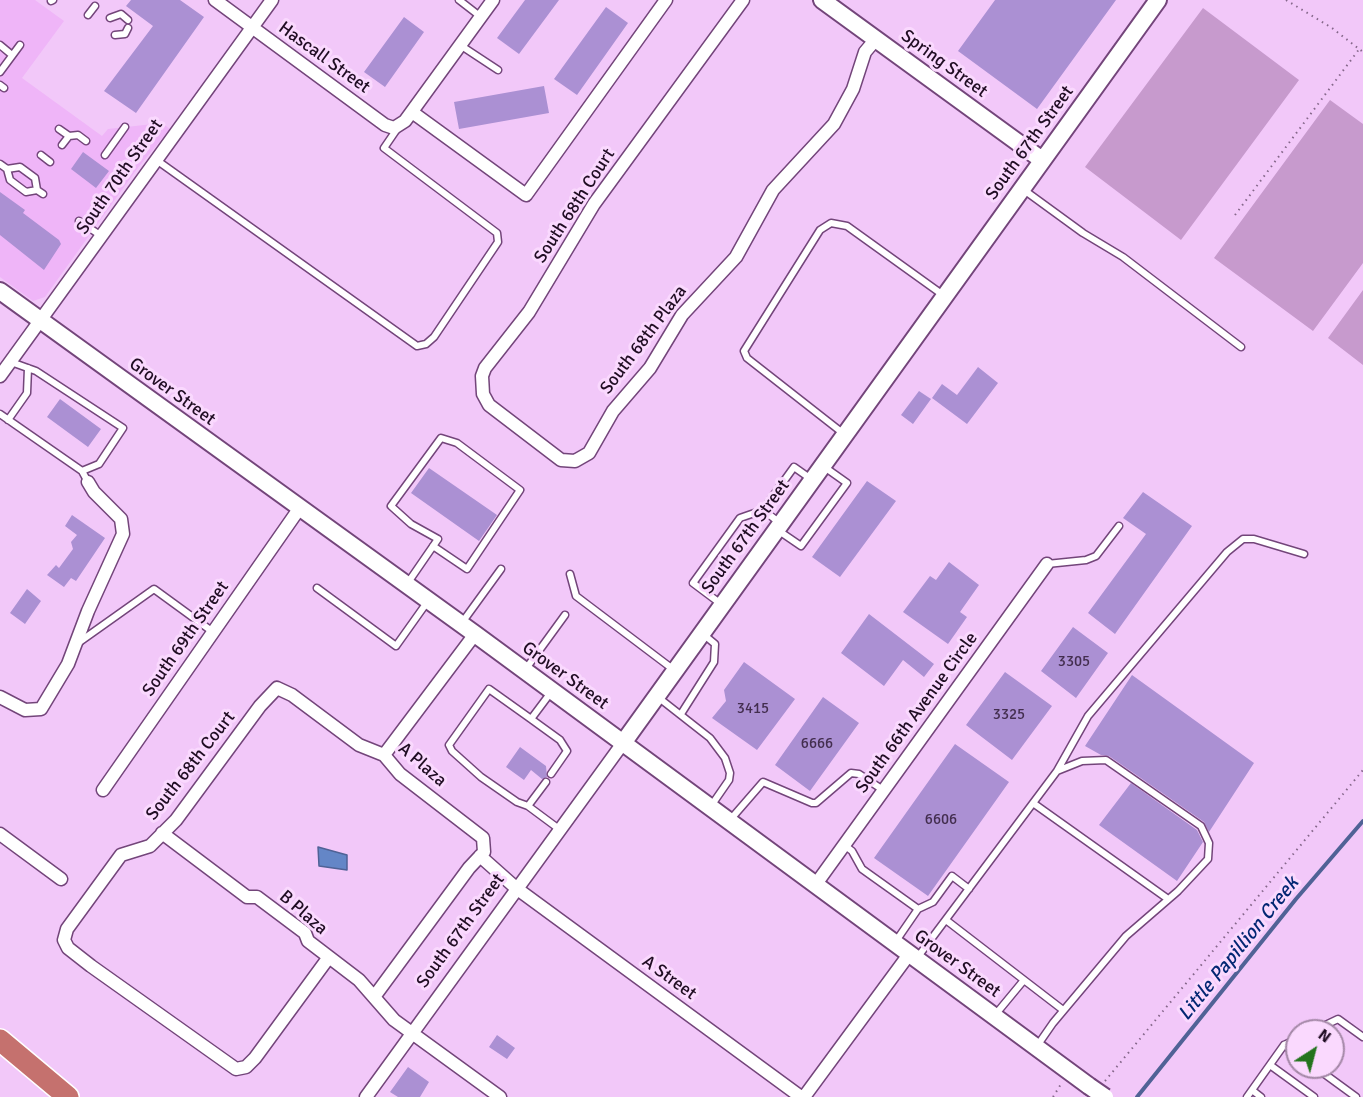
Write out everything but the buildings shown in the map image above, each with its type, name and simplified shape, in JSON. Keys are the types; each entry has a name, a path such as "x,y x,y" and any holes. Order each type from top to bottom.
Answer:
{"highway":[{"path":"0,1040 68,1097"},
{"path":"0,1059 52,1097"}],"main road":[{"name":"Spring Street","path":"822,0 1042,160"},
{"name":"South 67th Street","path":"623,743 1158,0"},
{"name":"Grover Street","path":"0,291 475,634 994,1016 1099,1088"}],"street":[{"name":"Hascall Street","path":"215,0 385,125 399,127"},
{"name":"South 70th Street","path":"0,376 272,0"},
{"path":"399,127 493,0"},
{"path":"412,112 526,195 666,0"},
{"name":"South 68th Court","path":"522,428 489,405 482,388 485,368 529,312 594,204 743,0"},
{"name":"South 68th Plaza","path":"522,428 561,460 575,461 589,453 613,411 650,368 682,315 736,257 773,190 834,124 853,89 865,52 876,39"},
{"path":"0,697 25,710 41,709 63,674 123,534 123,524 112,507 94,492 85,476"},
{"name":"South 69th Street","path":"103,790 299,509"},
{"name":"South 66th Avenue Circle","path":"816,884 1047,564"},
{"path":"384,755 475,634"},
{"name":"South 68th Court","path":"277,688 260,706 176,820 150,846 121,855 67,929 64,940 68,948 101,973 232,1068 241,1069 255,1058 329,957"},
{"name":"A Plaza","path":"277,688 292,695 359,745 384,755 400,774 481,835 486,849 480,856"},
{"name":"South 67th Street","path":"366,1097 623,743"},
{"name":"B Plaza","path":"162,833 247,897 257,897 304,933 308,941 359,980 394,1020 500,1097"},
{"path":"0,834 61,879"},
{"path":"374,997 480,856 516,888"},
{"name":"A Street","path":"516,888 802,1097"},
{"path":"802,1097 913,956"}],"lane":[{"path":"459,0 481,16"},
{"path":"88,15 95,6"},
{"path":"110,18 121,14 128,20"},
{"path":"115,35 125,34 128,28"},
{"path":"0,45 12,55"},
{"path":"0,72 20,45"},
{"path":"460,45 498,70"},
{"path":"105,155 125,127"},
{"path":"155,159 417,346 426,344 434,337 498,242 497,233 384,148 399,127"},
{"path":"59,129 69,136 78,135 86,141"},
{"path":"62,145 69,136"},
{"path":"40,155 50,162"},
{"path":"0,164 7,169 10,180 26,192 40,192 36,178 20,167 7,169"},
{"path":"36,178 42,171"},
{"path":"1022,188 1083,233 1123,256 1240,347"},
{"path":"79,220 100,235"},
{"path":"844,434 747,358 744,351 820,230 831,223 848,226 944,295"},
{"path":"0,414 85,476 99,464 123,428 28,368 10,362"},
{"path":"8,420 27,393 28,368"},
{"path":"406,584 433,546 438,539 411,524 391,506 441,438 457,443 520,489 467,569 433,546"},
{"path":"763,510 801,546 847,483 822,465"},
{"path":"721,605 693,583 741,518 763,510 794,467 812,480"},
{"path":"1047,564 1086,560 1096,556 1119,526"},
{"path":"913,956 946,920 1057,771 1088,716 1227,552 1243,539 1254,538 1304,554"},
{"path":"461,624 501,569"},
{"path":"570,574 576,596 674,670"},
{"path":"317,588 396,646 428,600"},
{"path":"75,645 154,589 213,632"},
{"path":"525,671 565,615"},
{"path":"681,714 714,662 715,644 701,633"},
{"path":"552,774 567,751 560,740 489,689 449,745 452,751 481,777 560,829"},
{"path":"531,719 552,691"},
{"path":"656,696 681,714 720,749 729,766 729,780 710,807"},
{"path":"1037,1047 1063,1010 1126,936 1168,900 1208,859 1209,843 1201,826 1106,760 1082,761 1057,771"},
{"path":"730,821 759,783 763,782 812,803 816,802 845,775 851,773 859,774 884,790"},
{"path":"528,806 546,782"},
{"path":"1033,803 1168,900"},
{"path":"844,845 852,851 862,869 918,909"},
{"path":"895,942 918,909 933,902 952,876 969,889"},
{"path":"946,920 1063,1010"},
{"path":"994,1016 1024,980"},
{"path":"1345,1024 1363,1037"},
{"path":"1247,1097 1284,1045"},
{"path":"1270,1065 1314,1097"},
{"path":"1331,1079 1356,1097"},
{"path":"1251,1090 1261,1097"}],"path":[{"path":"1286,0 1363,52"},
{"path":"1235,215 1360,48"},
{"path":"1099,1088 1363,770"}],"shaded area":[{"path":"0,0 35,0 64,21 22,78 102,136 108,129 162,123 170,129 137,169 45,297 33,301 0,277"},
{"path":"1203,8 1299,80 1181,240 1085,167"},
{"path":"1330,100 1363,124 1363,263 1313,331 1214,258"},
{"path":"1363,290 1363,365 1328,338"}],"water":[{"path":"318,847 347,855 347,870 319,866"}],"waterway":[{"name":"Little Papillion Creek","path":"1137,1097 1296,899 1363,821"}]}
